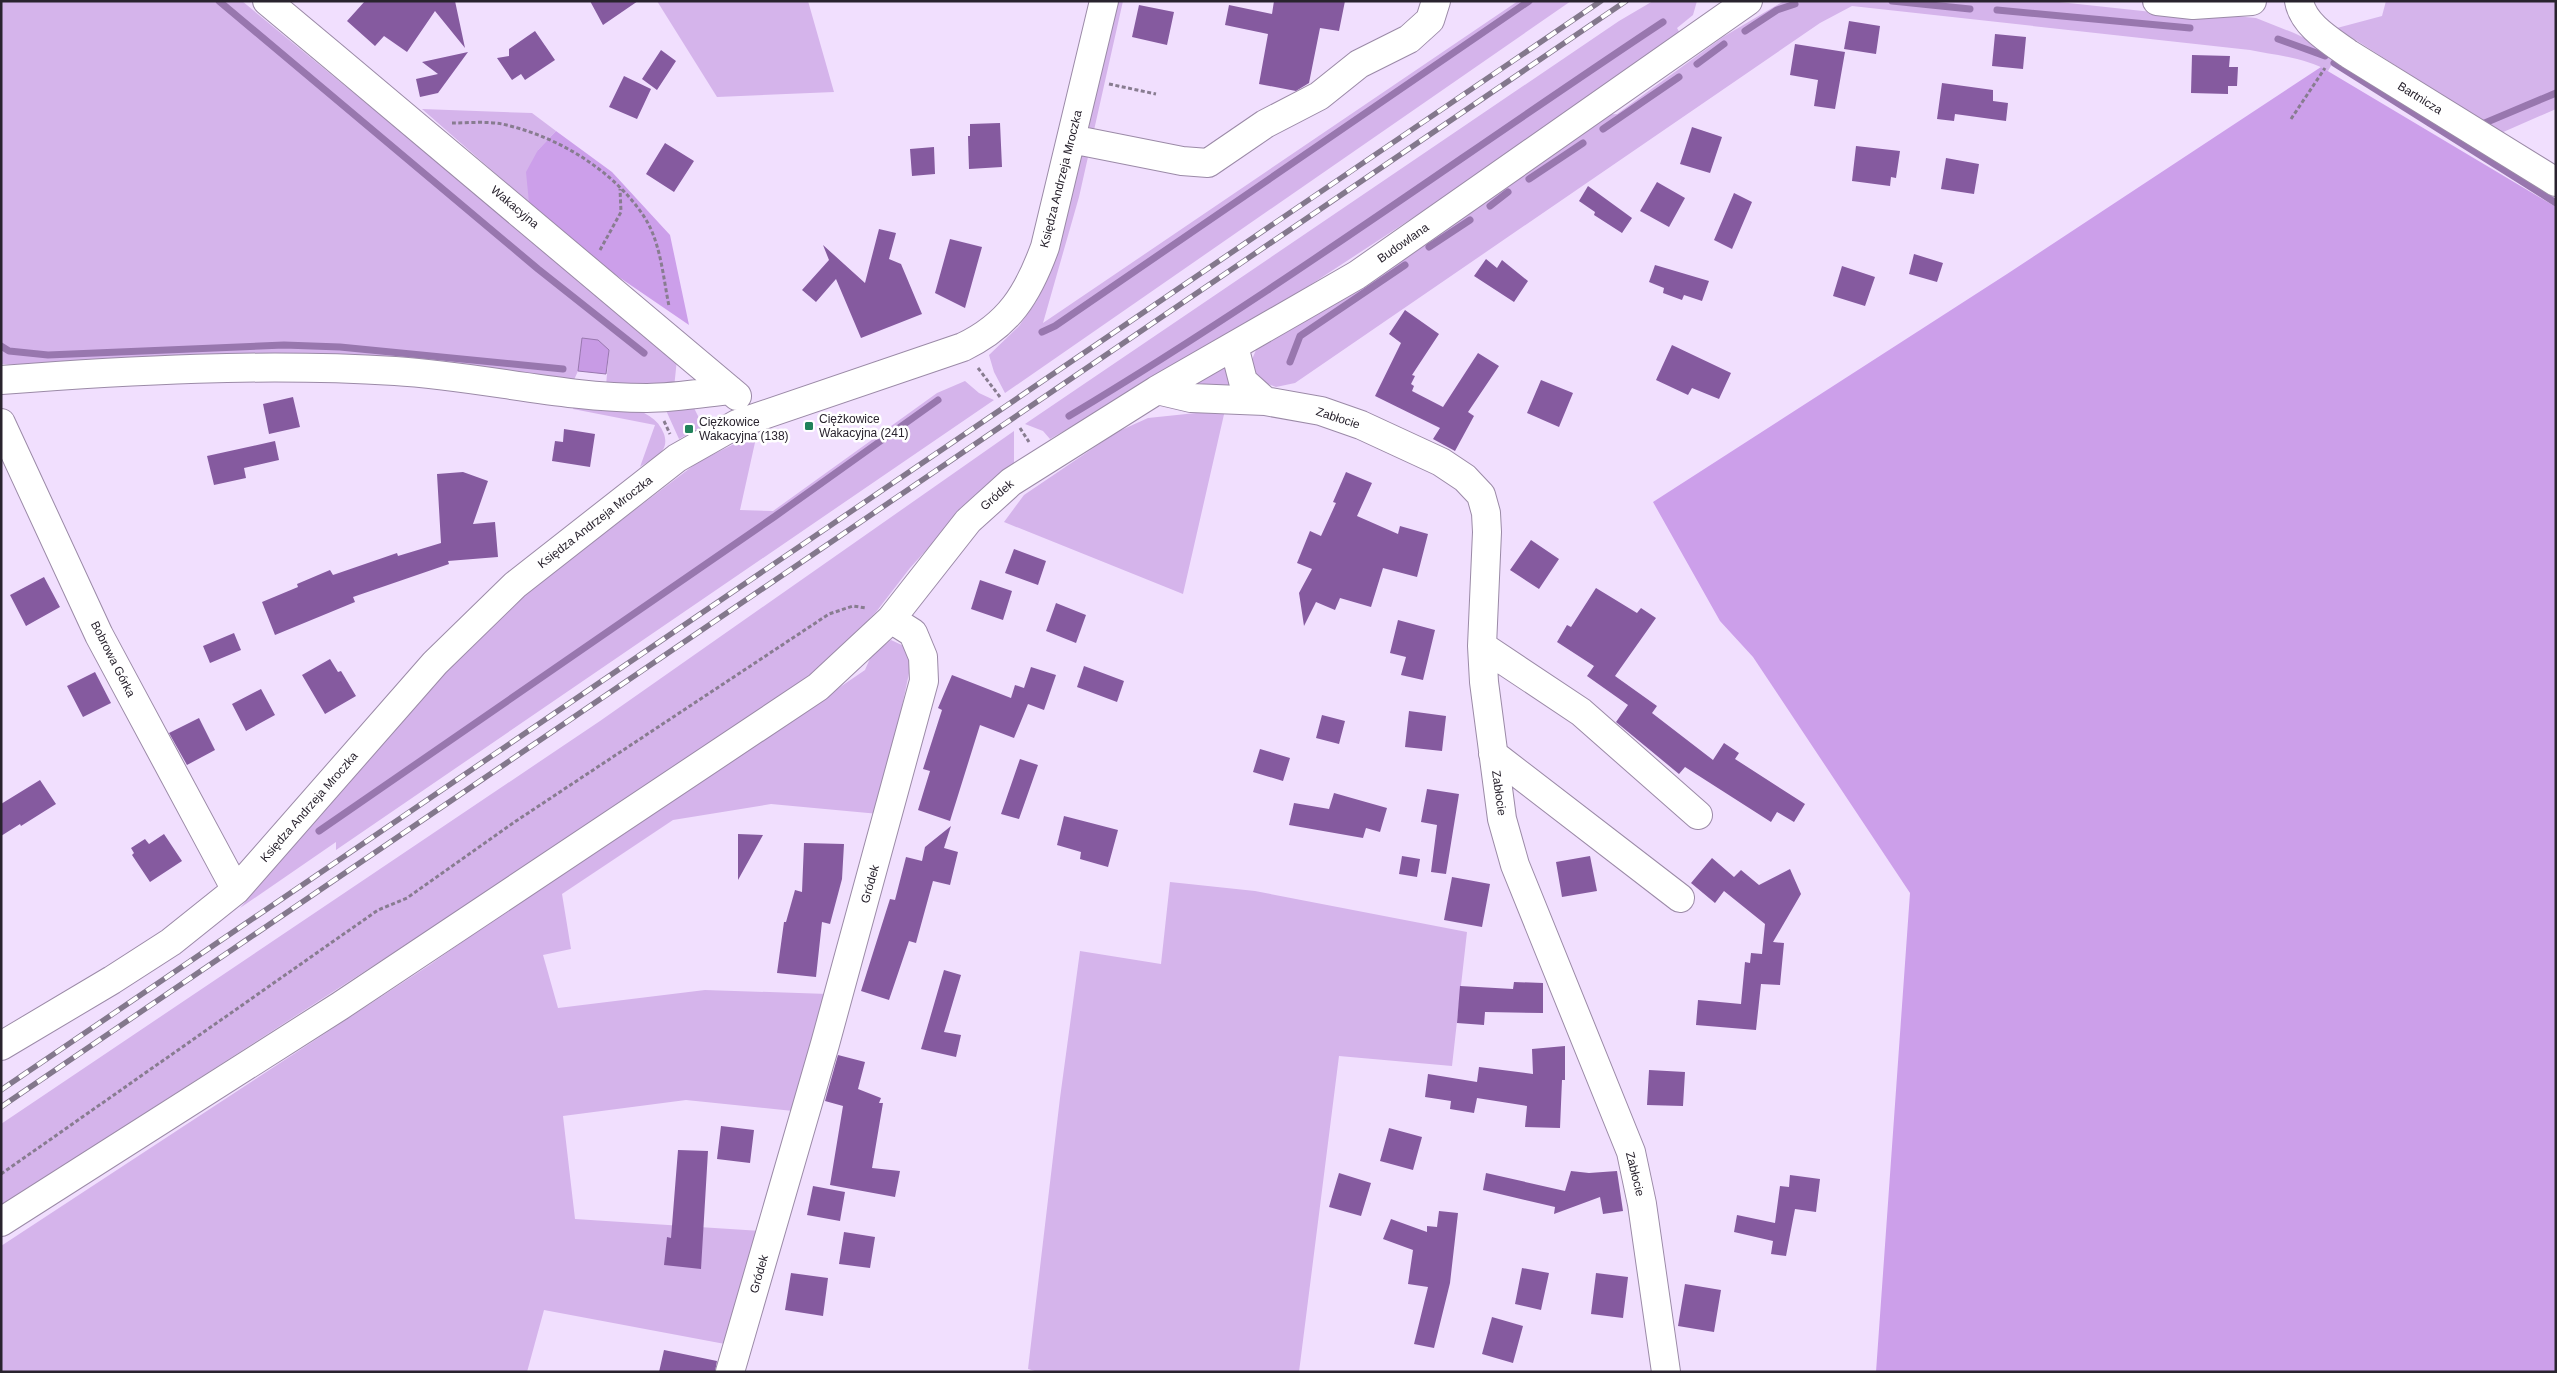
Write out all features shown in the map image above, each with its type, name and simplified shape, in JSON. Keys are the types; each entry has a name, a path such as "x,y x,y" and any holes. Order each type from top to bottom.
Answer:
{"street":[{"name":"Wakacyjna","path":"267,1 760,416"},
{"name":"Księdza Andrzeja Mroczka","path":"1,1046 112,980 164,946 236,890 435,662 515,584 677,458 737,424 963,347 993,330 1008,316 1035,274 1052,222 1104,1"},
{"path":"1071,139 1182,162 1208,163 1265,124 1319,96 1359,64 1409,39 1430,20 1436,1"},
{"path":"2157,1 2193,5 2252,1"},
{"name":"Bartnicza","path":"2299,1 2301,13 2336,45 2556,182"},
{"name":"Budowlana","path":"1038,454 1157,390 1357,275 1733,5"},
{"path":"1234,346 1243,381 1265,401"},
{"path":"1,380 181,369 276,367 396,371 608,396 649,398 730,390"},
{"name":"Zabłocie","path":"1157,390 1191,398 1265,401 1321,412 1361,425 1442,462 1465,478 1482,495 1486,513 1487,532 1482,646 1484,682 1502,819 1515,865 1631,1152 1642,1204 1666,1372"},
{"name":"Bobrowa Górka","path":"1,423 99,635 236,890"},
{"name":"Gródek","path":"730,1372 828,1034 924,681 923,657 913,633 891,619 968,521 1011,482 1038,454"},
{"path":"1,1222 340,1006 770,720 818,687 891,619"},
{"path":"1482,646 1581,712 1698,815"},
{"path":"1493,754 1680,898"}],"path":[{"path":"2291,119 2319,78 2336,45"},
{"path":"1087,79 1156,94"},
{"path":"415,124 500,124 537,134 583,157 620,188 645,218 657,247 670,312"},
{"path":"590,271 621,212 620,188"},
{"path":"963,347 1000,396"},
{"path":"1020,428 1038,454"},
{"path":"1,1174 378,910 407,898 516,820 829,614 853,606 869,608 891,619"}],"shaded area":[{"path":"1,1 242,1 677,359 674,388 606,386 609,350 582,338 578,371 573,382 1,364"},
{"path":"657,1 808,1 834,92 717,97"},
{"path":"1114,1 1123,1 1079,197 1043,323 1518,1 1571,1 1005,393 994,372 989,355 1019,326 1036,302 1053,265"},
{"path":"1653,1 1697,1 1693,15 1677,28 1681,35 1434,204 1255,321 1050,439 1043,431 1025,424 1619,21"},
{"path":"1784,1 2050,1 2189,16 2224,15 2256,18 2294,33 2338,54 2328,71 2300,60 2250,50 1852,6 1820,23 1295,383 1276,387 1257,380 1251,362 1258,345 1602,115 1617,114 1723,37"},
{"path":"2386,1 2556,1 2556,109 2501,133 2337,28 2382,16"},
{"path":"2321,67 2556,207 2556,1372 1876,1372 1910,893 1753,657 1720,621 1653,502 2007,274"},
{"path":"422,109 532,113 556,131 538,150 529,203"},
{"path":"556,131 612,172 670,235 689,325 610,271 529,203 526,172 538,150"},
{"path":"582,338 598,340 609,350 606,374 578,371"},
{"path":"1226,366 1233,387 1196,386 1196,384"},
{"path":"965,381 979,393 994,400 336,850 336,842 240,908 422,695 512,603 698,462 736,443 756,438 740,510 773,511 937,393"},
{"path":"575,400 626,407 638,410 649,416 658,424 664,434 665,445 663,450 640,467 655,425 573,409"},
{"path":"691,402 703,426 679,439 664,406"},
{"path":"1225,410 1183,594 1004,522 1024,495 1117,432 1148,418"},
{"path":"1014,431 1014,467 967,505 910,568 876,612 842,648 804,683 683,766 1,1206 1,1124 600,721"},
{"path":"891,640 906,647 911,664 879,814 771,804 673,820 562,894 571,949 543,955 558,1008 705,990 828,994 793,1111 686,1100 563,1116 575,1219 761,1231 725,1344 544,1310 527,1372 1,1372 1,1246 428,966 516,904 664,807 865,670 871,656"},
{"path":"1170,882 1255,891 1467,932 1452,1066 1339,1056 1299,1372 1038,1372 1028,1369 1060,1098 1080,951 1161,964"}],"building":[{"path":"365,1 455,1 465,48 435,11 407,52 384,36 375,46 347,21"},
{"path":"590,1 638,1 603,25"},
{"path":"1274,1 1345,1 1339,31 1320,28 1309,83 1296,91 1259,84 1268,34 1225,25 1229,5 1272,14"},
{"path":"1139,5 1174,12 1167,45 1132,37"},
{"path":"1849,21 1880,26 1876,54 1844,49"},
{"path":"535,31 555,60 525,80 521,74 512,80 497,58 509,56 509,49"},
{"path":"1995,34 2026,37 2023,69 1992,66"},
{"path":"1795,44 1845,52 1835,109 1814,106 1818,80 1790,75"},
{"path":"661,50 676,61 657,90 642,79"},
{"path":"468,52 438,93 420,97 416,79 438,74 422,62"},
{"path":"2192,55 2230,56 2229,67 2238,67 2237,86 2228,86 2228,94 2191,93"},
{"path":"624,76 651,89 637,119 609,107"},
{"path":"1942,83 1993,90 1993,101 2008,103 2006,121 1955,114 1954,121 1937,119"},
{"path":"1000,123 1002,167 969,169 968,136 970,136 970,124"},
{"path":"1692,127 1722,137 1710,173 1680,164"},
{"path":"665,143 694,161 674,192 646,174"},
{"path":"1856,146 1900,151 1896,178 1891,177 1890,186 1852,181"},
{"path":"934,147 935,174 912,176 910,149"},
{"path":"1946,158 1979,164 1974,194 1941,189"},
{"path":"1657,182 1685,198 1669,227 1640,211"},
{"path":"1588,186 1632,218 1622,233 1594,215 1595,212 1579,201"},
{"path":"1734,193 1752,202 1732,249 1714,240"},
{"path":"879,229 896,233 889,259 901,264 922,314 861,338 836,279 816,302 802,290 829,260 823,245 865,283"},
{"path":"950,239 982,247 965,308 935,293"},
{"path":"1914,254 1943,263 1937,282 1909,274"},
{"path":"1486,259 1497,268 1502,260 1528,281 1514,302 1474,276"},
{"path":"1655,265 1709,281 1702,301 1684,295 1682,300 1663,293 1664,288 1649,282"},
{"path":"1842,266 1875,277 1865,306 1833,296"},
{"path":"1405,310 1439,334 1412,375 1415,376 1411,384 1414,386 1412,391 1443,407 1478,353 1499,366 1468,412 1474,416 1455,451 1433,439 1440,428 1375,396 1401,343 1389,334"},
{"path":"1672,345 1731,373 1719,399 1692,388 1688,395 1656,380"},
{"path":"1541,380 1573,393 1559,427 1527,413"},
{"path":"293,397 300,427 269,434 263,404"},
{"path":"564,429 595,434 590,467 552,461 555,441 563,442"},
{"path":"275,441 279,460 244,468 246,478 214,485 207,456"},
{"path":"463,472 488,481 473,524 495,522 498,557 448,561 449,564 353,597 355,602 275,635 262,602 298,587 297,584 330,570 333,575 397,553 398,556 441,543 437,474"},
{"path":"1346,472 1372,483 1357,516 1398,534 1400,526 1428,534 1417,577 1383,568 1371,607 1340,598 1335,610 1316,602 1304,626 1299,593 1312,569 1297,563 1310,531 1321,536 1336,503 1333,502"},
{"path":"1531,540 1559,559 1539,589 1510,570"},
{"path":"1014,549 1046,561 1038,585 1005,573"},
{"path":"44,577 60,607 26,626 10,595"},
{"path":"980,580 1012,591 1003,620 971,609"},
{"path":"1596,588 1637,613 1641,608 1656,618 1615,676 1657,706 1652,713 1713,760 1724,743 1739,753 1735,759 1805,804 1794,822 1777,812 1771,822 1685,767 1679,774 1616,722 1628,705 1587,676 1594,666 1557,642 1567,625 1571,627"},
{"path":"1056,603 1086,615 1076,643 1046,631"},
{"path":"1398,620 1435,630 1423,680 1401,675 1406,657 1390,653"},
{"path":"234,633 241,650 210,663 203,646"},
{"path":"330,659 338,672 341,671 356,696 325,714 302,675"},
{"path":"1084,666 1124,681 1117,702 1077,687"},
{"path":"1031,667 1056,675 1044,710 1028,704 1014,738 980,725 950,821 918,810 930,771 923,769 942,710 938,708 952,675 1011,698 1015,685 1024,688"},
{"path":"95,672 111,703 83,717 67,686"},
{"path":"261,689 275,715 246,731 232,704"},
{"path":"1409,711 1446,716 1442,751 1405,747"},
{"path":"1322,715 1345,721 1339,744 1316,738"},
{"path":"199,718 215,750 187,765 169,733"},
{"path":"1260,749 1290,758 1283,781 1253,772"},
{"path":"1020,759 1038,765 1019,819 1001,814"},
{"path":"40,780 56,804 1,836 1,804"},
{"path":"1427,789 1459,794 1446,874 1431,872 1437,825 1421,822"},
{"path":"1334,793 1387,808 1380,832 1366,828 1363,838 1289,825 1294,803 1329,809"},
{"path":"1064,816 1118,830 1108,867 1080,859 1081,852 1057,845"},
{"path":"951,826 944,848 958,852 950,885 933,881 916,943 909,941 889,1000 861,991 890,899 895,900 906,857 922,861 925,847"},
{"path":"164,834 182,861 150,882 132,855 134,853 131,848 145,839 149,844"},
{"path":"738,834 763,835 738,880"},
{"path":"804,843 844,844 842,879 830,924 822,922 816,977 777,973 784,922 786,922 795,890 802,892"},
{"path":"1402,856 1420,859 1417,877 1399,874"},
{"path":"1590,856 1597,891 1562,897 1556,862"},
{"path":"1712,858 1734,877 1741,870 1759,885 1790,869 1801,894 1773,942 1784,943 1780,985 1761,984 1756,1030 1696,1025 1698,1000 1741,1004 1745,962 1750,963 1751,953 1762,954 1765,924 1724,891 1715,903 1691,883"},
{"path":"1452,877 1490,884 1482,927 1444,920"},
{"path":"944,970 961,975 944,1032 961,1035 956,1057 921,1049"},
{"path":"1514,982 1543,983 1543,1013 1485,1012 1484,1025 1457,1023 1460,986 1513,989"},
{"path":"1565,1046 1565,1080 1562,1080 1560,1128 1525,1127 1527,1106 1477,1098 1474,1113 1450,1109 1451,1101 1425,1097 1428,1074 1477,1082 1479,1067 1533,1074 1532,1049"},
{"path":"838,1055 865,1062 858,1089 881,1098 879,1103 883,1103 872,1168 900,1171 895,1197 830,1185 843,1106 825,1101"},
{"path":"1649,1070 1685,1072 1683,1106 1647,1105"},
{"path":"721,1126 754,1130 750,1163 717,1159"},
{"path":"1389,1128 1422,1137 1413,1170 1380,1161"},
{"path":"678,1150 708,1151 701,1269 664,1265 667,1237 671,1238"},
{"path":"1571,1171 1589,1173 1617,1171 1623,1211 1603,1214 1600,1197 1554,1214 1555,1207 1483,1190 1486,1173 1565,1191"},
{"path":"1339,1173 1371,1183 1361,1216 1329,1207"},
{"path":"1790,1175 1820,1179 1816,1212 1795,1209 1786,1256 1771,1254 1773,1241 1734,1232 1737,1215 1775,1223 1780,1186 1789,1187"},
{"path":"813,1186 845,1192 840,1221 807,1215"},
{"path":"1439,1211 1458,1213 1450,1283 1434,1348 1414,1344 1428,1287 1408,1284 1413,1250 1383,1239 1391,1219 1427,1232 1427,1226 1437,1227"},
{"path":"844,1232 875,1237 870,1268 839,1264"},
{"path":"1522,1268 1549,1273 1541,1310 1515,1304"},
{"path":"791,1273 828,1278 823,1316 785,1310"},
{"path":"1596,1273 1628,1277 1623,1318 1591,1314"},
{"path":"1685,1284 1721,1290 1714,1332 1678,1326"},
{"path":"1492,1317 1523,1326 1513,1363 1482,1354"},
{"path":"664,1350 717,1361 715,1372 659,1372"}],"waterway":[{"path":"219,1 538,269 644,353"},
{"path":"1042,332 1055,326 1529,1"},
{"path":"1892,1 1970,9"},
{"path":"1745,31 1777,10 1795,4"},
{"path":"1997,10 2190,28"},
{"path":"1069,416 1294,272 1663,22"},
{"path":"2278,39 2325,56"},
{"path":"1697,64 1724,44"},
{"path":"2334,63 2556,203"},
{"path":"1603,129 1679,77"},
{"path":"2480,125 2556,93"},
{"path":"1529,179 1583,143"},
{"path":"1490,206 1508,192"},
{"path":"1429,247 1470,220"},
{"path":"1290,362 1300,336 1405,265"},
{"path":"1,346 9,351 48,355 284,345 340,347 563,369"},
{"path":"319,831 774,517 938,400"}],"railway":[{"path":"1,1090 1601,1"},
{"path":"1,1107 1626,1"}],"place":[{"name":"Ciężkowice Wakacyjna (241)","path":"809,426"},
{"name":"Ciężkowice Wakacyjna (138)","path":"689,429"}]}
